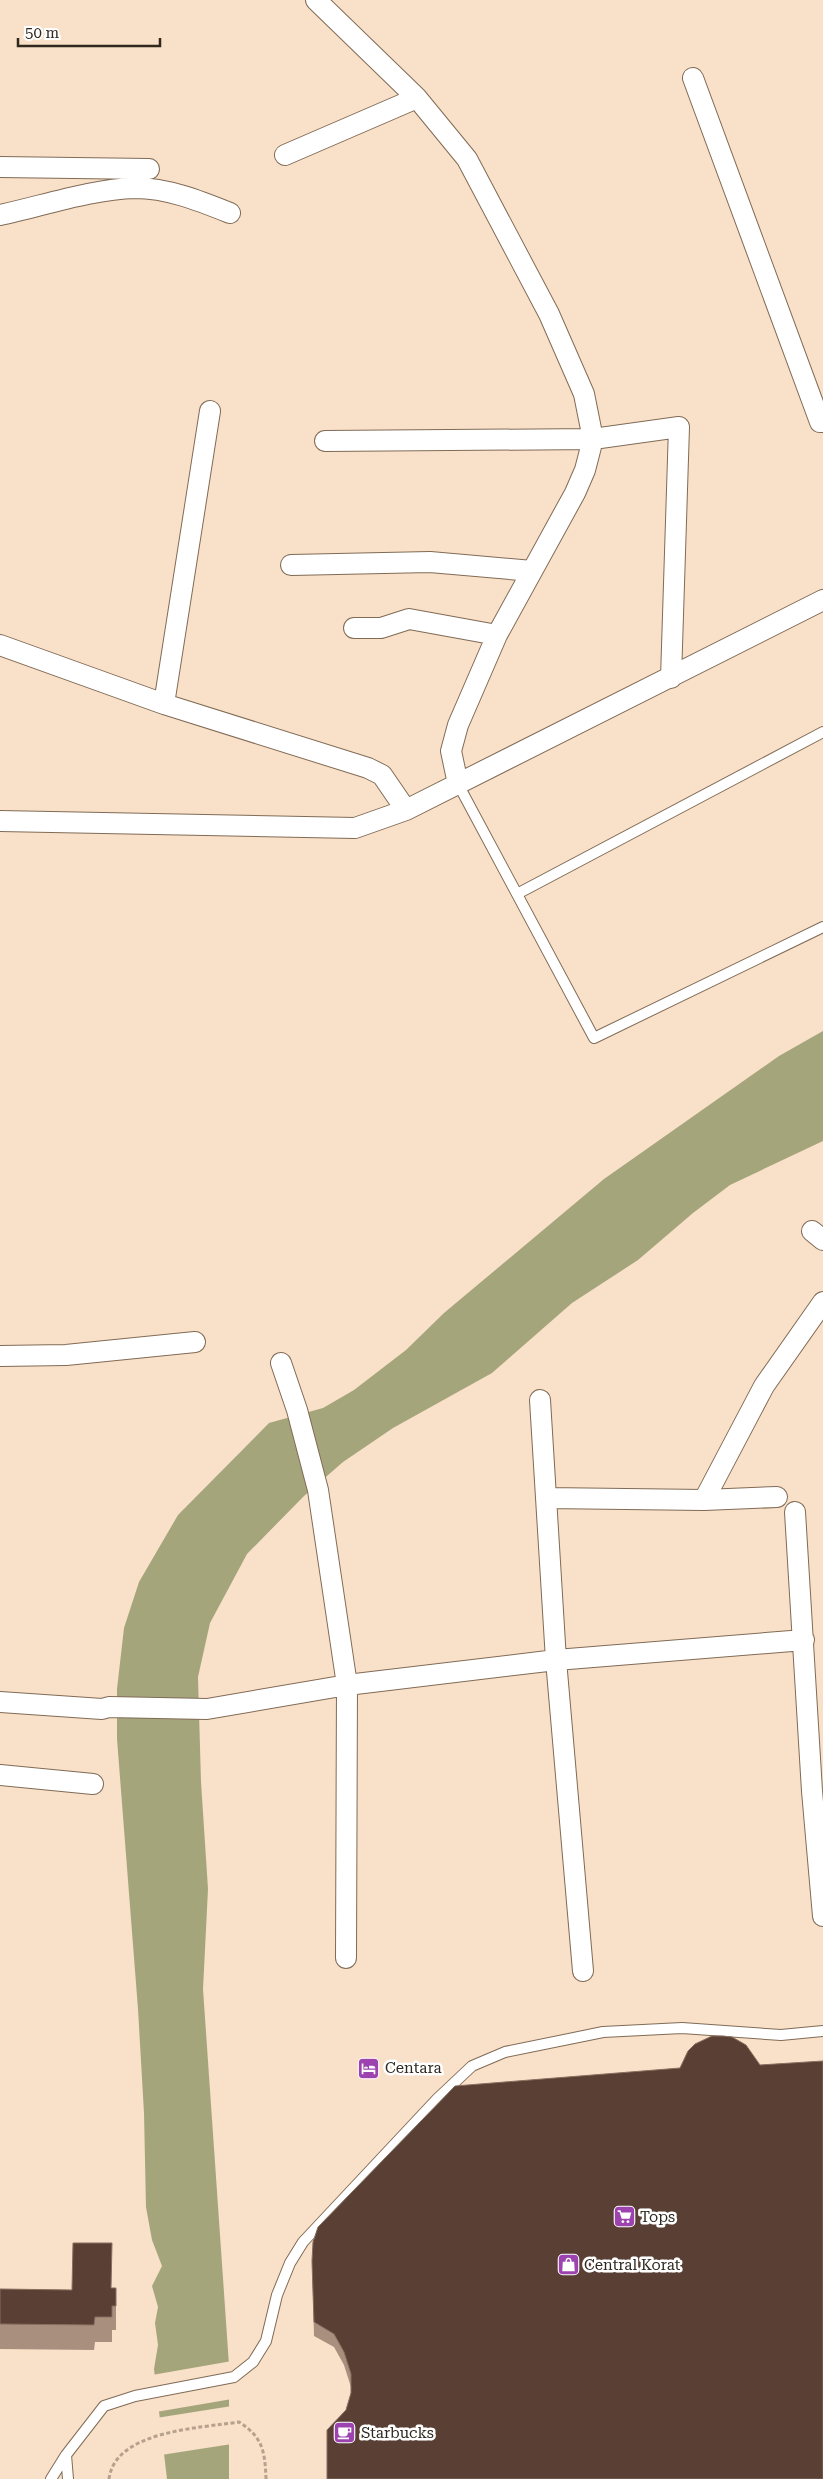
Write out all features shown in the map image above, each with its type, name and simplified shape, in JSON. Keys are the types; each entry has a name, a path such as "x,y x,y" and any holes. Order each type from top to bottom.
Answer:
{"street":[{"path":"326,3 417,98 467,159 549,314 584,394 593,439 575,494 497,634 458,725 451,751 458,784"},
{"path":"693,78 820,422 823,422"},
{"path":"284,155 417,98"},
{"path":"0,167 149,169"},
{"path":"0,215 114,190 136,188 192,198 230,213"},
{"path":"164,704 210,411"},
{"path":"325,441 593,439 679,427 671,678"},
{"path":"291,565 430,562 532,571"},
{"path":"0,821 355,828 406,810 823,600"},
{"path":"354,628 381,628 409,618 497,634"},
{"path":"0,645 164,704 368,768 382,775 406,810"},
{"path":"704,1500 764,1386 823,1302"},
{"path":"0,1356 66,1355 195,1342"},
{"path":"281,1363 297,1410 318,1490 347,1685 346,1958"},
{"path":"540,1400 548,1498 556,1660 583,1971"},
{"path":"548,1498 704,1500 776,1497"},
{"path":"796,1512 804,1640 818,1789 823,1916"},
{"path":"0,1702 102,1709 110,1707 207,1709 347,1685 556,1660 804,1640"},
{"path":"0,1775 93,1784"}],"lane":[{"path":"517,894 823,732"},
{"path":"458,784 594,1038 823,927"},
{"path":"51,2479 104,2406 135,2396 234,2378 254,2362 266,2341 277,2295 290,2263 303,2242 437,2099 472,2066 505,2052 603,2032 682,2028 780,2035 823,2032"},
{"path":"66,2456 68,2479"}],"path":[{"path":"109,2479 110,2471 118,2458 142,2440 159,2435 239,2422 254,2431 264,2450 266,2479"}],"shaded area":[{"path":"823,1031 823,1141 730,1185 693,1213 638,1260 572,1303 492,1373 393,1428 343,1462 304,1496 247,1554 210,1623 198,1677 201,1782 208,1889 203,1989 229,2365 229,2479 167,2479 154,2369 158,2345 155,2323 158,2307 152,2286 162,2266 152,2240 146,2207 144,2113 138,2009 117,1739 117,1689 124,1628 139,1582 178,1515 269,1423 323,1408 354,1390 406,1350 444,1313 604,1179 779,1056"}],"pier":[{"path":"232,2361 232,2399 156,2412 152,2375"},
{"path":"232,2406 232,2444 161,2455 156,2418"}],"building":[{"name":"Central Korat","path":"712,2036 732,2037 746,2045 760,2065 823,2061 823,2479 327,2479 327,2430 346,2410 351,2393 351,2374 344,2352 334,2334 314,2322 312,2261 313,2242 318,2227 455,2086 680,2068 688,2051 695,2044"},
{"path":"73,2243 112,2243 111,2288 116,2288 116,2306 112,2306 112,2317 95,2317 94,2325 0,2324 0,2289 72,2290"}],"place":[{"name":"Centara","path":"369,2068"},
{"name":"Tops","path":"624,2217"},
{"name":"Central Korat","path":"568,2265"},
{"name":"Starbucks","path":"345,2433"}]}
